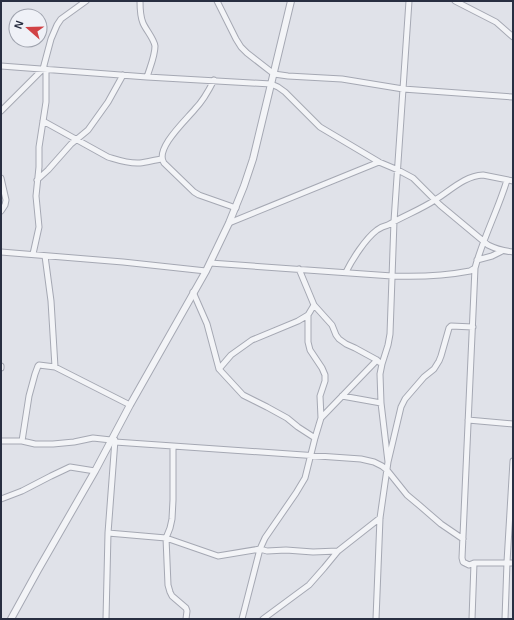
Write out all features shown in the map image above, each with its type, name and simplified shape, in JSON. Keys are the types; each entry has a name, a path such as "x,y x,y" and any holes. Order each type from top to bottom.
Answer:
{"street":[{"path":"33,254 39,227 36,196 39,167 39,147 46,102 44,69 51,39 57,25 61,19 86,1"},
{"path":"140,1 140,15 142,22 155,46 147,76"},
{"path":"218,1 241,47 274,74 342,79 403,89 513,97"},
{"path":"106,619 108,533 113,441 115,434 206,271 230,223 253,159 291,1"},
{"path":"388,462 381,403 380,374 390,334 394,221 409,1"},
{"path":"455,1 496,22 513,37"},
{"path":"1,66 271,84 285,92 320,127 379,162 398,170 417,181 435,200 483,241 502,251 513,252"},
{"path":"1,111 44,69"},
{"path":"38,180 71,144 88,130 108,102 123,75"},
{"path":"214,80 196,109 172,135 163,152 162,159 164,163 194,192 236,208"},
{"path":"43,121 103,156 119,161 140,163 162,159"},
{"path":"230,223 379,162"},
{"path":"346,272 369,239 377,231 435,200 455,185 474,176 483,175 513,181"},
{"path":"1,178 6,200 1,211"},
{"path":"507,180 483,241 476,268 462,558 463,562 469,565 474,563 513,563"},
{"path":"478,260 502,251"},
{"path":"1,252 123,262 206,271"},
{"path":"45,256 51,301 55,367"},
{"path":"210,263 392,276 432,276 467,271 476,268"},
{"path":"299,269 314,304 332,325 338,340 382,364"},
{"path":"193,292 207,324 219,369 243,395 287,418 315,438"},
{"path":"242,619 260,549 265,538 305,478 321,418 320,396 325,381 325,375 309,348 308,342 308,315 314,304"},
{"path":"219,369 231,355 252,340 298,321 308,315"},
{"path":"376,619 380,518 388,462 401,407 405,399 424,377 434,369 439,361 451,326 472,327"},
{"path":"321,418 377,360"},
{"path":"22,441 30,390 38,366 41,365 55,367 130,405"},
{"path":"342,396 381,403"},
{"path":"468,420 513,424"},
{"path":"1,441 22,441 35,444 53,444 93,438 173,446 361,459 374,462 382,466 419,505 463,539"},
{"path":"11,619 94,471 113,441"},
{"path":"173,446 173,500 170,528 166,538 168,585 172,596 186,608 186,619"},
{"path":"505,619 513,462"},
{"path":"1,499 27,489 70,467 94,471"},
{"path":"263,619 309,585 338,550 380,518"},
{"path":"108,533 166,538 218,556 260,549 267,551 286,550 313,552 338,550"},
{"path":"472,619 474,563"}]}
